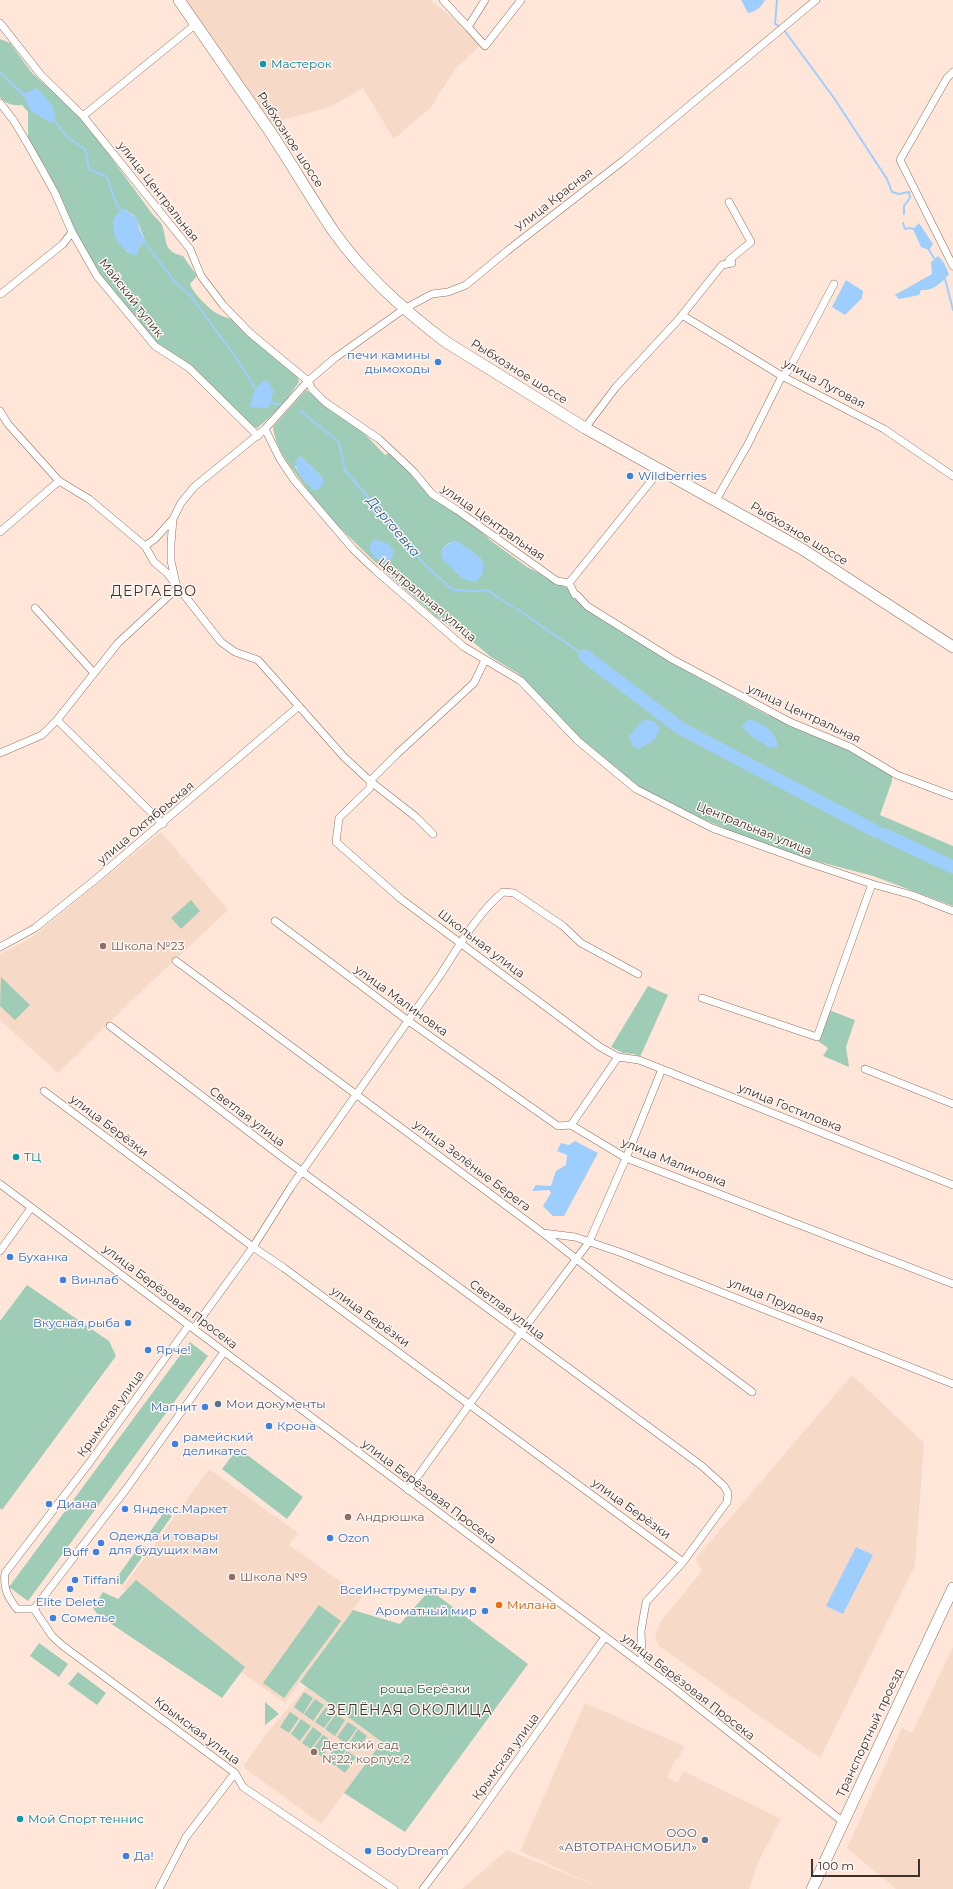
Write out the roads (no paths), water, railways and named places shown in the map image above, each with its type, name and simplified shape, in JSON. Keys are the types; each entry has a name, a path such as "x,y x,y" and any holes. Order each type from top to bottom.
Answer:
{"main road":[{"name":"Рыбхозное шоссе","path":"179,0 269,130 335,233 404,309 446,342 584,428 802,549 953,647"},
{"name":"Транспортный проезд","path":"812,1889 834,1845 842,1821 953,1588"}],"street":[{"path":"443,0 485,46 521,0"},
{"path":"468,27 485,0"},
{"name":"Улица Красная","path":"173,519 181,504 194,487 258,436 308,381 335,358 404,309 432,294 448,292 466,285 507,251 624,160 816,0"},
{"name":"улица Центральная","path":"0,24 40,75 83,116 190,249 201,276 223,305 250,333 308,381 312,389 326,402 379,439 414,472 432,494 457,510 556,581 569,582 575,595 577,594 587,606 679,663 790,722 850,747 897,775 953,796"},
{"path":"83,116 196,24"},
{"path":"953,72 947,78 900,160 953,266"},
{"name":"Майский тупик","path":"0,103 14,121 30,148 55,193 72,232 97,276 155,346 190,368 258,436"},
{"path":"584,428 616,387 682,315 722,265 730,264 730,260 751,242 729,202"},
{"path":"1,294 63,244 72,232"},
{"path":"716,500 748,444 782,376 788,371 834,284"},
{"name":"улица Луговая","path":"682,315 782,376 884,429 953,476"},
{"path":"0,411 8,424 59,481 89,499 145,546 154,562 167,573 177,588 220,642 234,652 258,660 344,757 370,781 416,817 433,834"},
{"name":"Центральная улица","path":"265,429 280,459 294,480 353,549 374,570 464,647 521,681 578,741 636,789 712,828 872,884 912,895 953,911"},
{"path":"569,582 660,470"},
{"path":"0,532 59,481"},
{"path":"145,546 155,539 173,519"},
{"path":"173,519 171,561 177,588"},
{"path":"0,753 42,735 57,720 118,643 177,588"},
{"path":"35,608 94,673"},
{"path":"370,781 423,728 474,683 485,660"},
{"name":"улица Октябрьская","path":"0,947 35,928 163,824 299,706"},
{"path":"57,720 163,824"},
{"name":"Школьная улица","path":"370,781 370,788 339,818 336,842 401,898 600,1047 618,1057"},
{"path":"702,998 817,1037 872,884"},
{"name":"Крымская улица","path":"394,1889 243,1787 235,1773 63,1646 52,1636 34,1609 17,1610 7,1595 3,1571 90,1462 253,1247 407,1020 441,974 486,908 497,896 502,892 510,892 563,926 582,943 638,974"},
{"name":"улица Малиновка","path":"275,921 407,1020 558,1126 571,1125 626,1158 953,1284"},
{"name":"улица Зелёные Берега","path":"176,962 543,1233 752,1392"},
{"name":"Светлая улица","path":"110,1026 520,1334 702,1466 724,1486 728,1493 727,1502 683,1562 646,1602 641,1631 642,1658 640,1663"},
{"path":"571,1125 618,1057"},
{"name":"улица Гостиловка","path":"618,1057 639,1060 953,1185"},
{"path":"408,1490 520,1334 589,1242 626,1158 662,1069"},
{"path":"865,1069 953,1104"},
{"name":"улица Берёзки","path":"44,1091 253,1247 470,1404 683,1562"},
{"name":"улица Берёзовая Просека","path":"0,1184 606,1637 842,1821"},
{"path":"0,1251 31,1208"},
{"name":"улица Прудовая","path":"543,1233 575,1237 622,1253 953,1384"},
{"path":"34,1609 127,1488 224,1352"},
{"name":"Крымская улица","path":"423,1889 469,1828 606,1637"},
{"path":"159,1889 186,1837 235,1773"}],"water":[{"path":"741,0 765,0 758,9 748,13"},
{"path":"37,88 52,105 56,116 51,123 31,111 23,94"},
{"path":"124,209 137,218 139,228 145,241 138,248 137,255 124,249 119,243 113,228 114,220 117,214"},
{"path":"919,223 933,244 929,250 921,247 913,229"},
{"path":"938,256 944,263 949,274 940,283 933,288 921,290 919,295 899,299 895,295 932,274 931,262"},
{"path":"846,280 863,291 862,298 845,315 832,307"},
{"path":"267,380 274,391 268,408 250,407 257,387"},
{"path":"300,456 322,477 324,482 319,490 313,490 299,473 295,465 295,461"},
{"path":"375,539 388,544 394,551 392,558 384,562 373,556 370,546"},
{"path":"454,540 473,551 484,563 482,575 475,582 463,579 443,560 441,555 442,549"},
{"path":"749,719 768,728 774,735 778,746 770,748 751,736 742,727"},
{"path":"643,720 654,721 660,728 655,739 640,749 632,746 629,736"},
{"path":"575,1141 598,1153 564,1216 553,1216 543,1206 551,1193 549,1190 532,1191 536,1185 551,1186 556,1171 566,1165 567,1155 557,1151 561,1143 569,1145"},
{"path":"856,1547 873,1555 843,1614 826,1606"}],"waterway":[{"path":"777,0 775,24 781,27"},
{"path":"784,30 834,98 887,179 892,192 899,194 909,192 910,198 904,206 904,214"},
{"path":"0,72 24,95"},
{"path":"52,118 68,138 85,149 89,169 107,177 117,206 124,212"},
{"path":"903,223 905,229 913,229"},
{"path":"143,240 174,281 190,295 237,359 257,391"},
{"path":"929,250 934,258"},
{"path":"945,279 953,310"},
{"name":"Дергаевка","path":"268,402 283,405"},
{"name":"Дергаевка","path":"300,411 339,442 345,470 425,565 453,590 487,590 513,607"},
{"name":"Дергаевка","path":"517,609 585,656"},
{"path":"585,656 680,728 877,832"},
{"path":"885,835 953,867"}],"place":[{"name":"Мастерок","path":"263,64"},
{"name":"печи камины дымоходы","path":"438,362"},
{"name":"Wildberries","path":"630,476"},
{"name":"Школа №23","path":"103,946"},
{"name":"ТЦ","path":"16,1157"},
{"name":"Буханка","path":"10,1257"},
{"name":"Винлаб","path":"63,1280"},
{"name":"Вкусная рыба","path":"128,1323"},
{"name":"Ярче!","path":"148,1350"},
{"name":"Мои документы","path":"218,1404"},
{"name":"Магнит","path":"205,1407"},
{"name":"Крона","path":"269,1426"},
{"name":"рамейский деликатес","path":"175,1444"},
{"name":"Диана","path":"49,1504"},
{"name":"Яндекс.Маркет","path":"125,1509"},
{"name":"Андрюшка","path":"348,1517"},
{"name":"Ozon","path":"330,1538"},
{"name":"Одежда и товары для будущих мам","path":"101,1543"},
{"name":"Buff","path":"96,1552"},
{"name":"Школа №9","path":"232,1577"},
{"name":"Tiffani","path":"75,1580"},
{"name":"Elite Delete","path":"70,1589"},
{"name":"ВсеИнструменты.ру","path":"473,1590"},
{"name":"Милана","path":"499,1605"},
{"name":"Ароматный мир","path":"485,1611"},
{"name":"Сомелье","path":"53,1618"},
{"name":"Детский сад №22, корпус 2","path":"314,1752"},
{"name":"Мой Спорт теннис","path":"20,1819"},
{"name":"ООО «АВТОТРАНСМОБИЛ»","path":"705,1840"},
{"name":"BodyDream","path":"368,1851"},
{"name":"Да!","path":"126,1856"}],"district":[{"name":"ДЕРГАЕВО","path":"154,592"},
{"name":"ЗЕЛЁНАЯ ОКОЛИЦА","path":"410,1711"}],"park label":[{"name":"роща Берёзки","path":"425,1689"}]}
